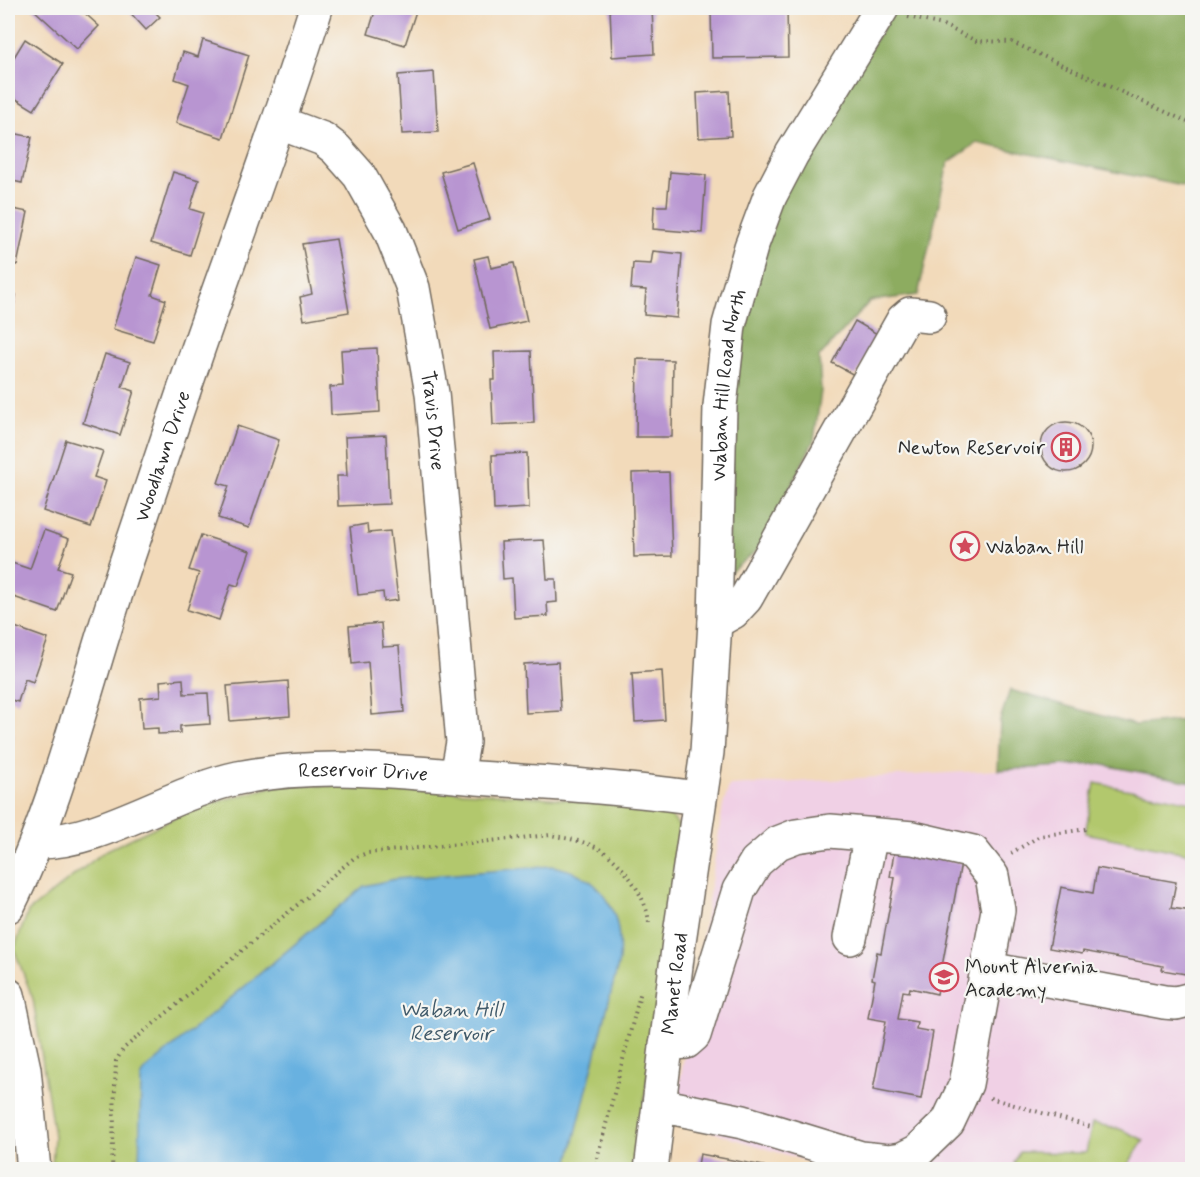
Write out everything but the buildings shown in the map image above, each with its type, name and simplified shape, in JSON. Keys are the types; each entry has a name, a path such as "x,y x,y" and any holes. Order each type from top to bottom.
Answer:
{"street":[{"name":"Woodlawn Drive","path":"8,906 37,842 116,593 196,356 280,123 316,8"},
{"name":"Waban Hill Road North","path":"698,798 707,752 715,622 720,406 729,325 751,248 770,196 792,154 881,9"},
{"name":"Travis Drive","path":"280,123 323,139 336,149 359,175 390,230 413,288 432,393 463,742 457,776"},
{"path":"715,622 733,612 746,598 903,320 910,314 929,316"},
{"name":"Reservoir Drive","path":"37,842 69,839 204,786 274,772 312,768 457,776 624,789 698,798"},
{"name":"Manet Road","path":"651,1170 698,798"},
{"path":"659,1105 743,1122 847,1155 889,1161 902,1159 918,1151 948,1122 963,1090 989,969 998,904 996,887 987,867 973,852 914,838 830,831 796,836 778,843 756,861 731,911 696,1029 686,1042 666,1044"},
{"path":"850,938 871,835"},
{"path":"989,969 1164,1002 1176,1003 1192,999"},
{"path":"8,994 24,1070 34,1170"}],"path":[{"path":"881,9 943,25 976,41 1012,42 1192,124"},
{"path":"987,867 1040,836 1086,829"},
{"path":"112,1170 116,1061 123,1049 354,858 368,853 550,836 578,841 602,850 628,878 643,902 649,930"},
{"path":"594,1170 642,985"},
{"path":"963,1090 1091,1127"}],"shaded area":[{"name":"Mount Alvernia Academy","path":"1098,764 1192,782 1192,1169 832,1169 674,1120 723,806 729,786"}],"green space":[{"path":"896,8 1192,8 1192,188 977,143 948,163 918,295 870,301 819,357 821,391 814,440 760,548 728,574 734,355 783,181"},
{"path":"1010,690 1135,725 1185,720 1192,711 1192,782 1098,764 998,770 1000,720"},
{"path":"1095,783 1192,802 1191,854 1085,833"},
{"path":"283,784 523,796 667,811 681,829 635,1169 52,1169 54,1136 33,999 14,949 28,912 105,851 197,807"},
{"path":"1092,1123 1120,1129 1144,1140 1125,1169 1017,1169 1014,1163 1019,1152 1086,1153"}],"water":[{"name":"Waban Hill Reservoir","path":"551,866 569,870 596,886 613,911 619,943 619,961 567,1169 139,1169 141,1078 145,1070 364,886 395,879"}],"place":[{"name":"Newton Reservoir","path":"1066,447"},
{"name":"Waban Hill","path":"965,546"},
{"name":"Mount Alvernia Academy","path":"944,977"}]}
